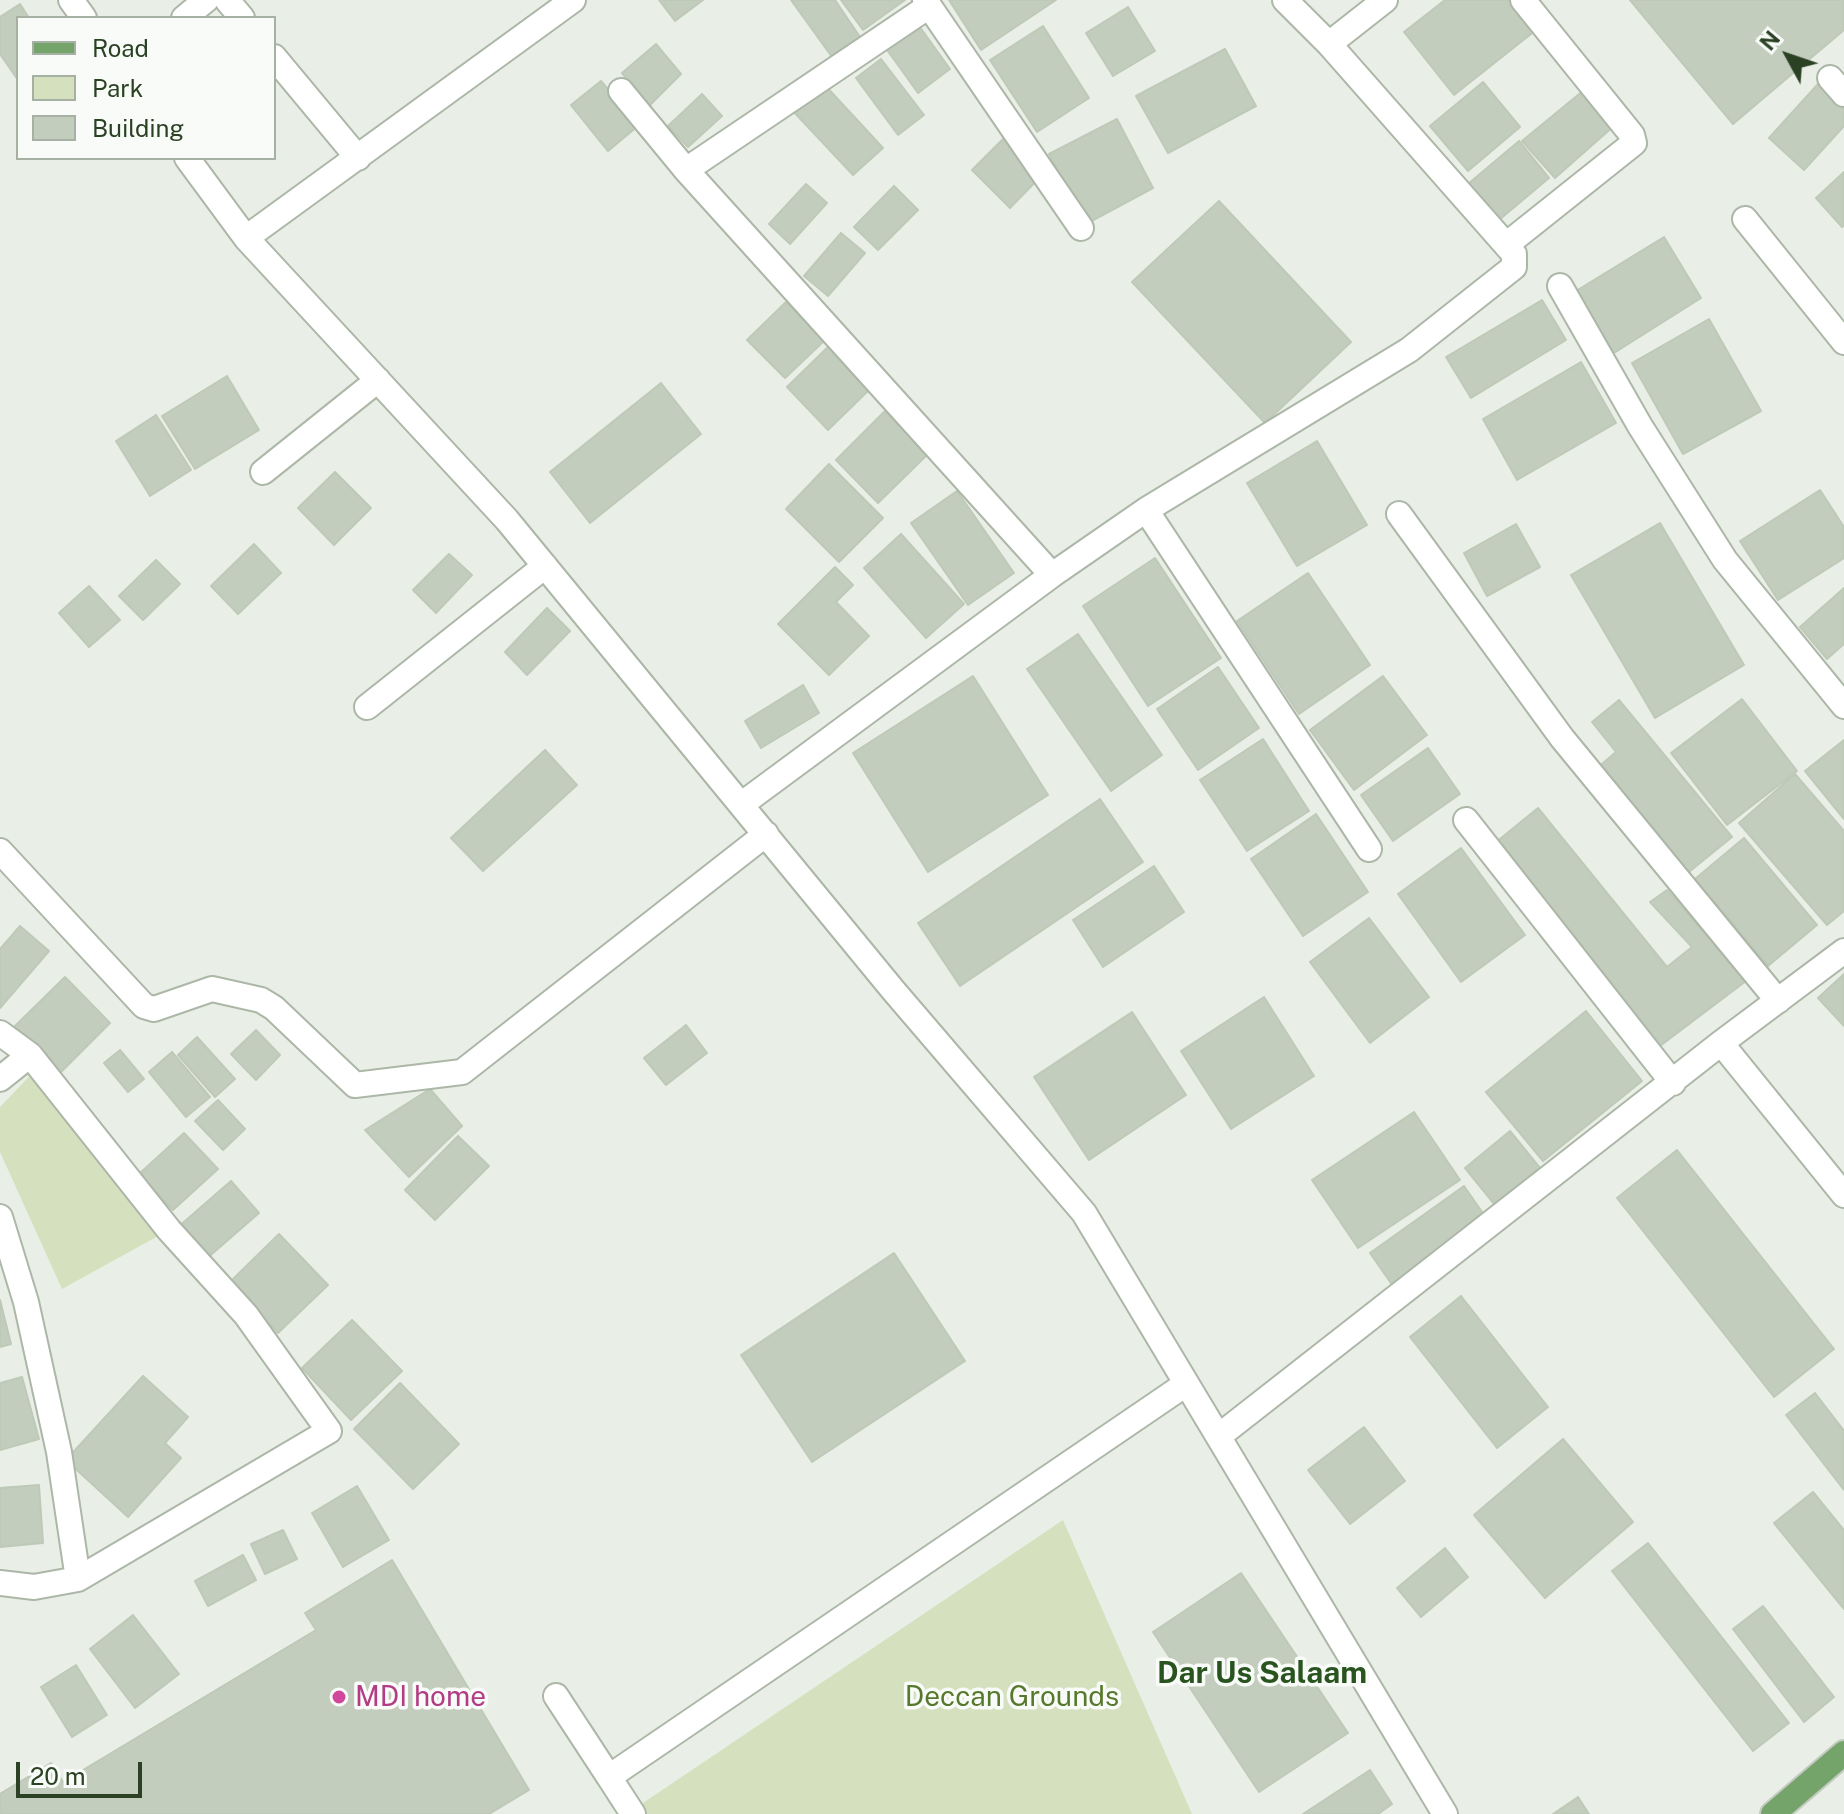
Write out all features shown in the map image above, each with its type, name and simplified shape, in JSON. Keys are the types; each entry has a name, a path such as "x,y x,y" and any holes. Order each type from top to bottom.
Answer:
{"main road":[{"path":"1773,1814 1844,1753"}],"street":[{"path":"186,16 206,0"},
{"path":"227,0 240,16"},
{"path":"246,238 573,0"},
{"path":"742,804 1052,575 1146,510 1409,350 1514,267 1516,258 1506,245 1329,44 1285,0"},
{"path":"1329,44 1385,0"},
{"path":"1506,245 1634,143 1632,135 1523,0"},
{"path":"686,170 927,3 1081,228"},
{"path":"276,59 358,158"},
{"path":"621,91 686,170 1052,575"},
{"path":"188,160 246,238 507,520 893,990 1084,1213 1445,1814"},
{"path":"1745,219 1844,342"},
{"path":"1560,286 1640,426 1725,560 1844,706"},
{"path":"263,472 378,380"},
{"path":"1146,510 1369,849"},
{"path":"1399,514 1562,738 1778,1001"},
{"path":"367,707 545,566"},
{"path":"1466,820 1673,1083"},
{"path":"0,851 144,1006 154,1009 212,989 261,1000 274,1008 355,1085 462,1072 766,834"},
{"path":"1219,1436 1721,1043 1844,951"},
{"path":"0,1033 30,1055 169,1230 246,1315 329,1431 78,1579 34,1587 0,1583"},
{"path":"1721,1043 1844,1195"},
{"path":"0,1079 30,1055"},
{"path":"0,1217 26,1302 59,1452 78,1579"},
{"path":"609,1777 1186,1384"},
{"path":"556,1696 633,1814"}],"green space":[{"path":"39,1066 169,1230 62,1289 0,1152 0,1107"},
{"name":"Deccan Grounds","path":"1063,1520 1192,1814 637,1814 634,1809"}],"building":[{"path":"659,0 703,0 675,21"},
{"path":"791,0 835,0 860,37 832,57"},
{"path":"841,0 905,0 863,30"},
{"path":"949,0 1056,0 981,50"},
{"path":"1445,0 1513,0 1536,30 1454,95 1404,32"},
{"path":"1630,0 1844,0 1844,30 1733,124"},
{"path":"20,4 28,16 16,16 16,77 0,54 0,17"},
{"path":"1128,7 1155,51 1113,76 1086,33"},
{"path":"917,23 950,69 918,93 885,47"},
{"path":"1043,26 1089,98 1037,132 990,60"},
{"path":"656,44 681,74 649,106 622,73"},
{"path":"1225,49 1256,106 1168,153 1136,96"},
{"path":"881,59 924,115 898,135 856,78"},
{"path":"601,81 638,126 608,151 571,105"},
{"path":"822,82 883,148 853,175 792,110"},
{"path":"1483,82 1520,127 1468,171 1430,126"},
{"path":"1818,84 1844,107 1844,126 1804,170 1769,138"},
{"path":"1584,90 1615,125 1555,178 1522,141"},
{"path":"702,94 722,116 688,147 668,126"},
{"path":"1117,119 1153,188 1086,224 1049,154"},
{"path":"1005,137 1043,174 1010,208 972,170"},
{"path":"1519,141 1549,178 1499,220 1468,184"},
{"path":"1844,172 1844,225 1842,227 1816,198"},
{"path":"806,184 827,203 790,244 769,224"},
{"path":"894,186 918,210 878,250 854,227"},
{"path":"1219,201 1351,342 1265,423 1132,282"},
{"path":"841,233 865,253 828,296 804,276"},
{"path":"1664,237 1701,298 1614,353 1576,291"},
{"path":"1542,300 1566,340 1471,398 1446,357"},
{"path":"786,302 824,341 785,378 747,340"},
{"path":"1709,319 1761,411 1683,454 1632,363"},
{"path":"830,345 871,388 828,430 787,387"},
{"path":"1581,362 1616,423 1517,480 1483,419"},
{"path":"227,376 259,430 195,469 162,416"},
{"path":"661,383 701,434 590,523 550,472"},
{"path":"885,411 928,454 878,503 836,460"},
{"path":"156,415 191,470 150,496 116,441"},
{"path":"1317,441 1367,525 1297,566 1247,483"},
{"path":"829,464 883,518 839,562 786,509"},
{"path":"335,472 371,508 334,545 298,508"},
{"path":"1820,490 1844,527 1844,558 1778,600 1740,541"},
{"path":"957,491 1014,573 968,605 911,523"},
{"path":"1660,523 1744,665 1655,718 1571,575"},
{"path":"1516,524 1540,567 1487,596 1464,553"},
{"path":"901,534 964,604 926,638 864,568"},
{"path":"254,544 281,573 238,614 211,586"},
{"path":"449,554 472,575 436,613 413,590"},
{"path":"1155,558 1221,658 1148,706 1083,606"},
{"path":"156,560 180,584 143,620 119,596"},
{"path":"835,567 853,585 836,602 869,636 829,675 778,624"},
{"path":"1308,573 1370,665 1299,714 1237,621"},
{"path":"89,586 120,620 89,647 59,613"},
{"path":"1844,588 1844,644 1827,659 1800,627"},
{"path":"547,608 570,631 527,675 505,652"},
{"path":"1078,634 1162,755 1111,791 1027,669"},
{"path":"1218,667 1259,728 1198,770 1157,709"},
{"path":"973,676 1048,795 928,872 853,753"},
{"path":"1383,676 1427,735 1354,790 1310,730"},
{"path":"803,685 819,713 761,748 745,721"},
{"path":"1742,699 1797,771 1727,825 1671,753"},
{"path":"1619,700 1732,837 1684,876 1596,769 1616,752 1592,722"},
{"path":"1263,739 1309,811 1247,851 1200,780"},
{"path":"1844,740 1844,819 1805,771"},
{"path":"1428,748 1460,794 1393,841 1361,795"},
{"path":"545,750 577,785 483,871 451,838"},
{"path":"1795,774 1844,831 1844,911 1827,925 1739,823"},
{"path":"1100,799 1143,862 960,986 918,923"},
{"path":"1538,808 1667,967 1692,947 1650,902 1667,890 1746,981 1660,1046 1495,843"},
{"path":"1316,814 1368,892 1303,936 1251,859"},
{"path":"1744,838 1817,925 1768,966 1695,879"},
{"path":"1461,848 1525,935 1461,982 1398,894"},
{"path":"1154,866 1184,912 1103,967 1073,920"},
{"path":"1369,918 1429,997 1370,1043 1310,962"},
{"path":"20,926 49,951 0,1008 0,949"},
{"path":"1844,974 1844,1026 1818,998"},
{"path":"65,977 110,1023 59,1074 14,1027"},
{"path":"1264,997 1314,1076 1231,1129 1181,1051"},
{"path":"1586,1011 1642,1081 1543,1161 1486,1092"},
{"path":"1132,1012 1186,1095 1089,1160 1034,1077"},
{"path":"686,1025 707,1053 666,1085 644,1058"},
{"path":"256,1030 280,1055 256,1080 231,1054"},
{"path":"197,1037 235,1079 215,1097 178,1055"},
{"path":"120,1050 144,1079 128,1092 104,1063"},
{"path":"172,1052 210,1097 186,1117 149,1072"},
{"path":"430,1089 462,1126 409,1177 365,1130"},
{"path":"218,1100 245,1129 223,1150 195,1121"},
{"path":"1414,1112 1460,1180 1358,1248 1312,1180"},
{"path":"1510,1131 1540,1168 1495,1205 1465,1168"},
{"path":"184,1133 218,1169 173,1210 139,1174"},
{"path":"458,1136 489,1166 435,1220 405,1190"},
{"path":"1677,1150 1834,1349 1774,1397 1617,1198"},
{"path":"231,1181 259,1213 205,1260 177,1228"},
{"path":"1464,1186 1489,1222 1395,1289 1370,1253"},
{"path":"279,1234 328,1285 278,1333 230,1282"},
{"path":"894,1253 965,1361 812,1462 741,1355"},
{"path":"1461,1296 1548,1407 1497,1448 1410,1337"},
{"path":"0,1300 11,1344 0,1347"},
{"path":"352,1320 402,1371 351,1420 302,1368"},
{"path":"143,1376 188,1417 165,1443 181,1458 128,1517 66,1460"},
{"path":"22,1377 39,1439 0,1450 0,1383"},
{"path":"400,1383 459,1444 413,1489 354,1429"},
{"path":"1815,1393 1844,1431 1844,1490 1786,1415"},
{"path":"1364,1427 1405,1481 1350,1524 1308,1470"},
{"path":"1563,1439 1633,1522 1545,1598 1474,1515"},
{"path":"39,1485 43,1543 0,1547 0,1488"},
{"path":"357,1486 389,1540 343,1567 312,1513"},
{"path":"1813,1492 1844,1530 1844,1609 1774,1523"},
{"path":"283,1530 297,1559 265,1574 251,1544"},
{"path":"1648,1543 1789,1723 1753,1751 1612,1571"},
{"path":"1445,1548 1468,1577 1421,1617 1397,1588"},
{"path":"243,1555 256,1580 208,1606 195,1581"},
{"name":"MDI home","path":"392,1560 529,1790 489,1814 0,1814 0,1794 51,1763 63,1782 316,1630 305,1613"},
{"path":"1241,1573 1348,1733 1259,1792 1153,1632"},
{"path":"1763,1606 1834,1697 1804,1722 1733,1629"},
{"path":"133,1615 179,1674 135,1708 90,1649"},
{"path":"76,1665 107,1715 72,1737 41,1687"},
{"path":"1370,1770 1392,1804 1378,1814 1303,1814"},
{"path":"1578,1797 1589,1814 1553,1814"}],"place":[{"name":"MDI home","path":"339,1697"}],"district":[{"name":"Dar Us Salaam","path":"1262,1674"}]}
